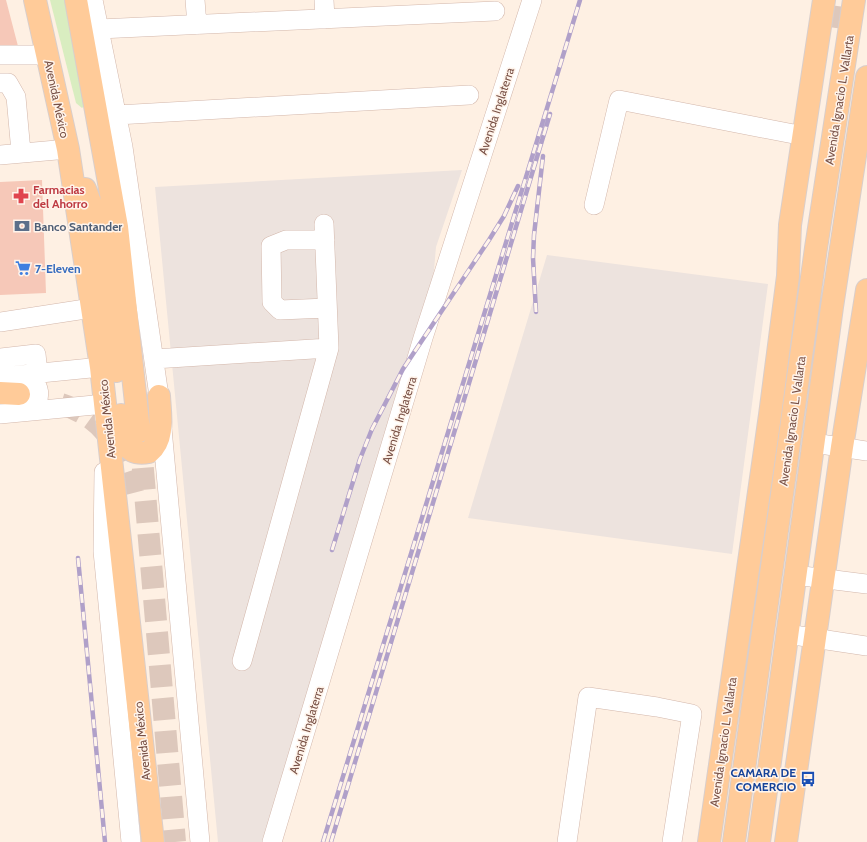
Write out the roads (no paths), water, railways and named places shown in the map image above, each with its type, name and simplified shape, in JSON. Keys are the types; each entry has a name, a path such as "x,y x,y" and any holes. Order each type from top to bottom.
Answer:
{"main road":[{"name":"Avenida México","path":"35,0 68,149 101,367 153,842"},
{"path":"76,0 117,227 139,431"},
{"name":"Avenida Ignacio L. Vallarta","path":"709,842 770,415 788,276 790,226 824,0"},
{"name":"Avenida Ignacio L. Vallarta","path":"734,842 816,248 854,0"},
{"path":"788,276 808,186 836,28"},
{"name":"Avenida Ignacio L. Vallarta","path":"759,842 795,575 867,77"},
{"path":"68,149 89,198 102,253 125,443 128,448 135,452 149,452 158,443 159,396"},
{"path":"786,842 842,447 867,290"},
{"path":"770,415 782,494"}],"street":[{"path":"93,0 116,115 124,147 159,396 200,842"},
{"path":"195,0 196,25"},
{"path":"324,0 325,19"},
{"name":"Avenida Inglaterra","path":"272,842 423,338 532,0"},
{"path":"99,29 495,11"},
{"path":"0,55 47,55"},
{"path":"0,84 8,83 16,97 21,152"},
{"path":"116,115 469,96"},
{"path":"594,205 619,100 804,136"},
{"path":"0,154 68,149"},
{"path":"242,661 329,348 324,232 286,240 271,246 272,302 280,310 327,308"},
{"path":"0,322 92,308"},
{"path":"154,359 329,348"},
{"path":"0,358 36,354 22,389 0,414"},
{"path":"22,389 101,367"},
{"path":"0,377 22,389 106,404 103,551 131,842"},
{"path":"814,443 867,451"},
{"path":"795,575 867,584"},
{"path":"787,634 867,646"},
{"path":"567,842 588,697 618,700 692,714 672,842"}],"tunnel":[{"path":"836,28 840,0"},
{"path":"61,404 78,411 91,419 103,429 112,440 126,468 135,500"},
{"path":"140,435 175,842"}],"railway":[{"path":"323,842 580,0"},
{"path":"331,842 550,114"},
{"path":"536,312 533,258 534,235 543,156"},
{"path":"332,550 360,459 372,429 403,369 489,240 504,216 518,186"},
{"path":"78,558 105,842"}],"place":[{"name":"Farmacias del Ahorro","path":"21,196"},
{"name":"Banco Santander","path":"22,226"},
{"name":"7-Eleven","path":"23,268"},
{"name":"CAMARA DE COMERCIO","path":"808,779"}]}
